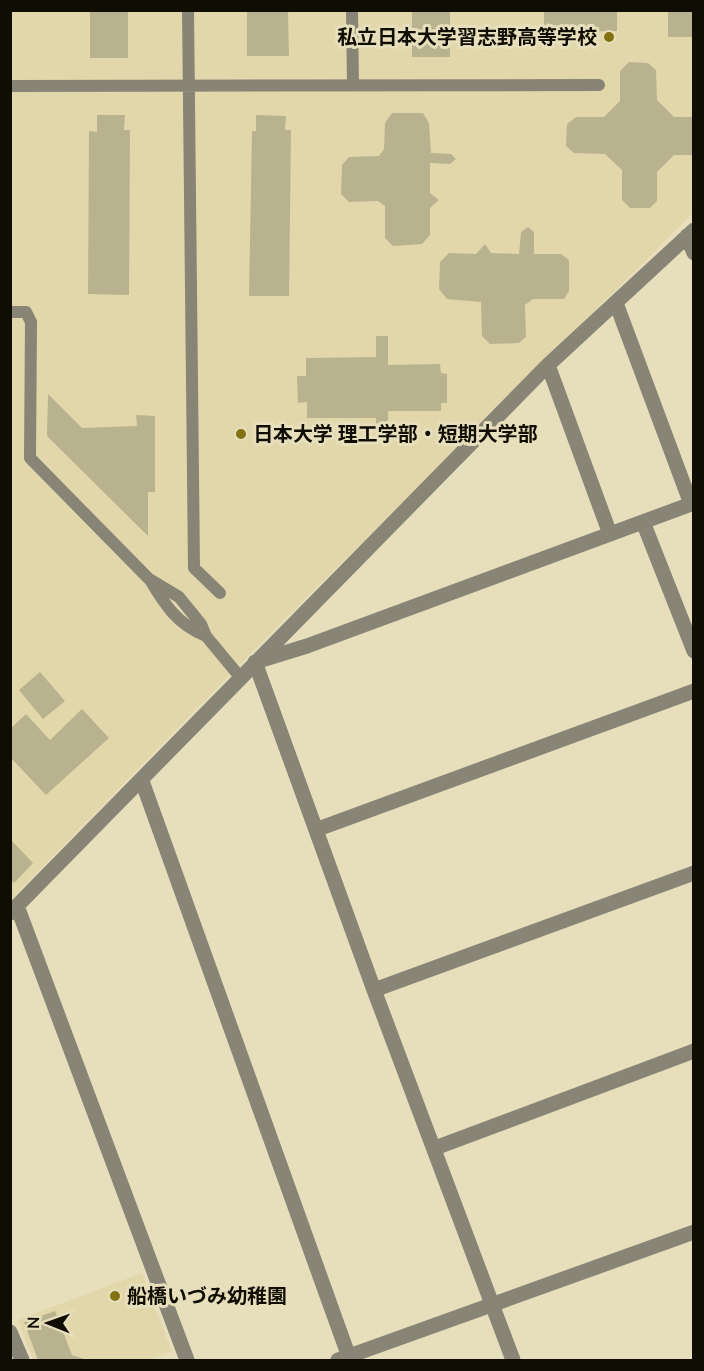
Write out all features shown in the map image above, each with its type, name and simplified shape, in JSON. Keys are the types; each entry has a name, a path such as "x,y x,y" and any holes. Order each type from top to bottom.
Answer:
{"street":[{"path":"690,233 693,253"},
{"path":"187,1360 14,910 548,365 690,233"},
{"path":"255,662 307,646 692,504 616,303"},
{"path":"548,365 610,534"},
{"path":"643,522 693,651"},
{"path":"255,662 318,830 374,990 513,1360"},
{"path":"318,830 693,691"},
{"path":"142,781 344,1359 693,1232"},
{"path":"374,990 693,873"},
{"path":"435,1148 693,1051"},
{"path":"10,1332 21,1360"}],"lane":[{"path":"188,10 194,568 219,593"},
{"path":"352,10 353,86"},
{"path":"10,86 599,85"},
{"path":"10,312 26,312 31,322 30,458 149,579 179,597 201,624 206,636 240,677"}],"shaded area":[{"name":"日本大学 理工学部・短期大学部","path":"11,11 693,11 693,213 249,655 11,899"},
{"name":"船橋いづみ幼稚園","path":"142,1273 172,1352 148,1360 33,1360 18,1320"}],"building":[{"path":"90,10 128,10 128,58 90,58"},
{"path":"247,10 288,10 289,56 247,56"},
{"path":"412,10 450,10 450,57 412,57"},
{"path":"544,10 617,10 617,31 544,32"},
{"path":"668,10 694,10 694,37 668,37"},
{"path":"629,62 648,63 656,70 657,100 674,117 694,117 694,155 674,155 657,172 657,201 650,208 630,208 622,200 622,170 605,154 574,153 566,146 567,124 576,117 604,117 620,101 620,71"},
{"path":"392,113 423,113 429,123 431,153 451,154 456,159 450,164 430,163 430,193 439,200 430,208 430,235 422,244 393,246 385,238 385,206 378,201 349,202 341,194 342,165 349,157 379,156 384,149 385,123"},
{"path":"97,115 125,115 124,130 130,130 129,295 88,294 89,131 97,132"},
{"path":"256,115 286,116 285,130 291,130 289,296 249,296 252,131 256,131"},
{"path":"528,227 534,232 534,254 561,254 569,260 569,291 564,299 533,299 525,305 526,337 519,343 490,344 482,336 481,302 447,299 439,289 440,262 449,253 476,254 485,244 491,253 519,254 521,232"},
{"path":"376,336 388,336 388,365 440,364 441,373 447,374 447,403 441,403 441,411 388,411 389,440 376,440 376,418 307,418 307,402 298,403 297,376 306,376 306,358 376,357"},
{"path":"48,394 82,428 137,426 136,415 155,416 155,492 148,492 148,536 47,436"},
{"path":"40,672 65,701 43,719 19,690"},
{"path":"82,709 109,738 46,795 10,757 10,729 26,714 50,740"},
{"path":"10,839 33,863 14,883 10,880"},
{"path":"55,1311 72,1355 87,1360 38,1360 24,1322"}],"place":[{"name":"私立日本大学習志野高等学校","path":"609,37"},
{"name":"日本大学 理工学部・短期大学部","path":"241,434"},
{"name":"船橋いづみ幼稚園","path":"115,1296"}]}
